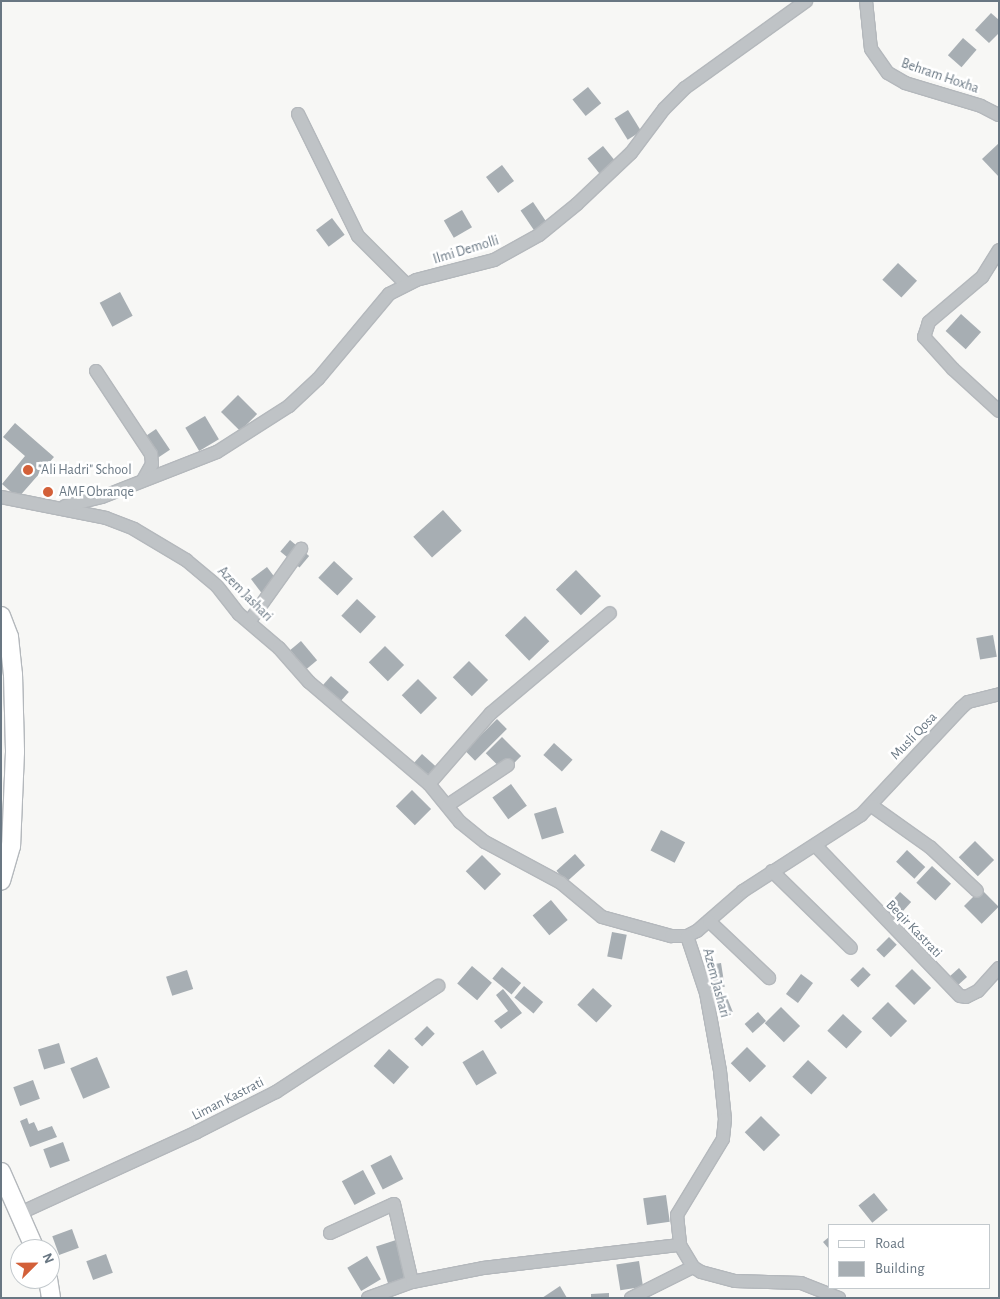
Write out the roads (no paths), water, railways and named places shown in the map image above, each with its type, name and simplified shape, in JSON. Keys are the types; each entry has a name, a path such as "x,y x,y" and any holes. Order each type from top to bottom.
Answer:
{"street":[{"name":"Ilmi Demolli","path":"58,507 102,497 217,452 289,406 318,379 382,301 406,284 494,260 539,235 577,204 631,153 664,109 685,88 806,1"},
{"name":"Behram Hoxha","path":"866,1 871,49 888,73 905,83 981,106 999,115"},
{"path":"298,114 358,236 406,284"},
{"path":"999,250 982,276 929,322 924,337 953,369 999,411"},
{"path":"96,370 151,454 152,464 142,480"},
{"name":"Azem Jashari","path":"1,497 106,518 151,539 202,573 249,622 280,648 310,682 428,784 448,805 460,822 485,842 561,883 594,913 671,936 687,936 706,993 720,1072 725,1119 723,1139 677,1215 680,1244 693,1267"},
{"path":"249,622 301,550"},
{"path":"428,784 491,713 610,613"},
{"path":"1,616 9,637 13,674 16,752 11,846 1,881"},
{"name":"Musli Qosa","path":"815,845 872,806 968,702 999,694"},
{"path":"448,805 508,765"},
{"path":"872,806 930,847 977,891"},
{"path":"687,936 709,921 743,891 815,845"},
{"name":"Beqir Kastrati","path":"815,845 960,996 966,997 978,991 999,968"},
{"path":"772,872 851,948"},
{"path":"709,921 769,978"},
{"name":"Liman Kastrati","path":"18,1214 190,1136 276,1092 438,986"},
{"path":"1,1172 30,1239"},
{"path":"330,1232 394,1204 412,1282"},
{"path":"368,1298 412,1282 590,1254 680,1244"},
{"path":"631,1298 693,1267 724,1279 801,1284 839,1298"}],"place":[{"name":"\"Ali Hadri\" School","path":"28,470"},
{"name":"AMF Obranqe","path":"48,492"}]}
